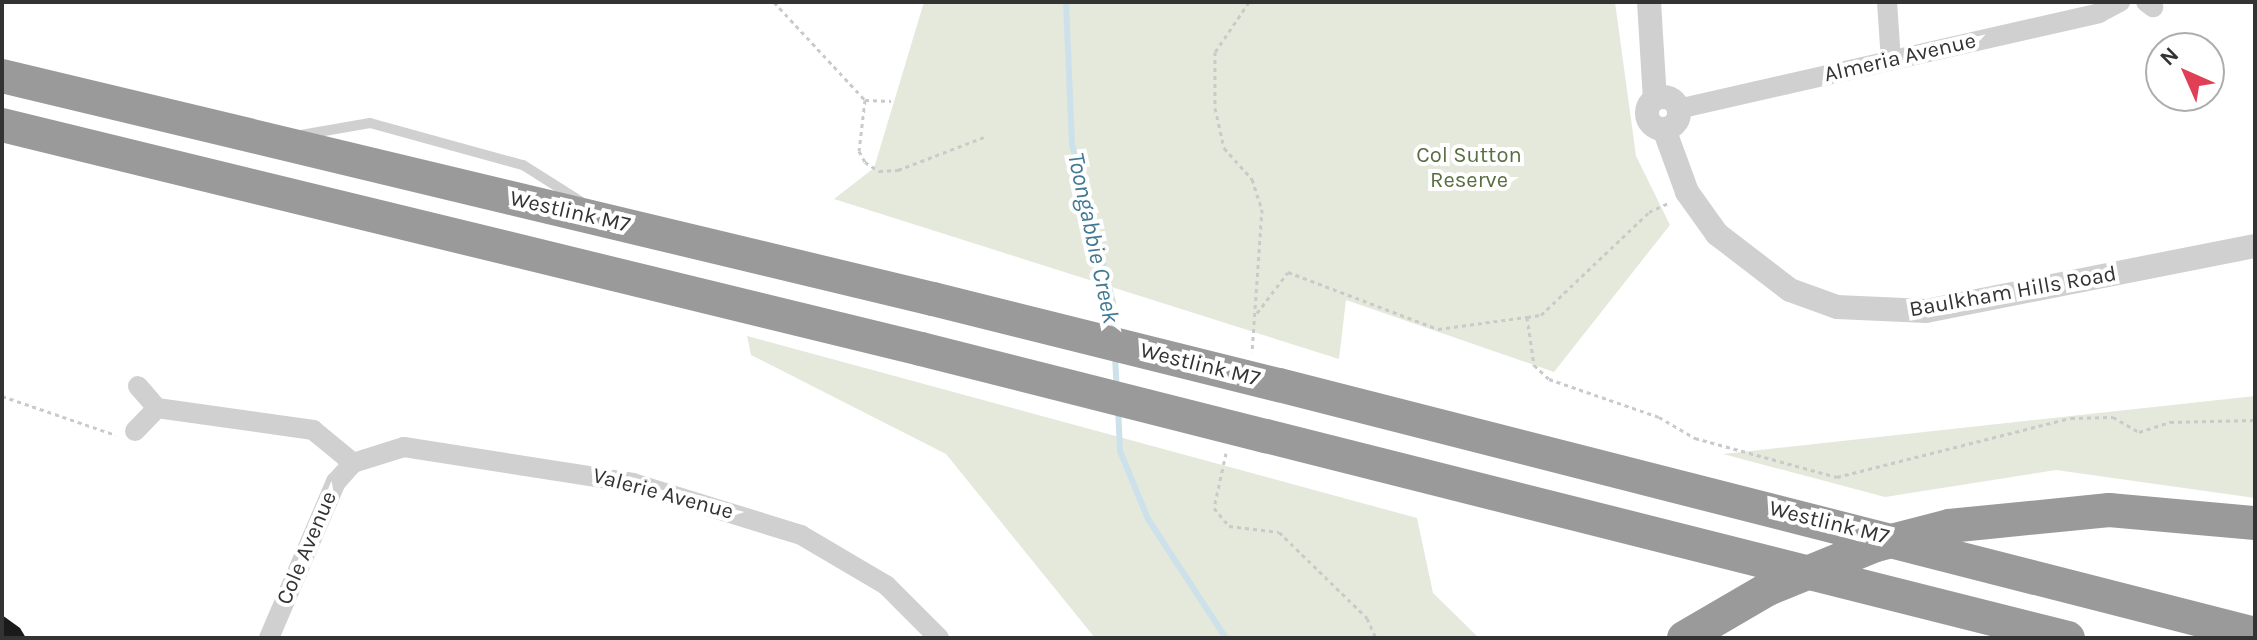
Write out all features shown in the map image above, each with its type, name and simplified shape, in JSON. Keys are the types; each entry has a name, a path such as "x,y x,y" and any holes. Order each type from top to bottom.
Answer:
{"highway":[{"name":"Westlink M7","path":"2,76 933,299 2255,634"},
{"path":"2,125 921,349 2068,638"},
{"path":"1684,638 1768,589 1876,545 1949,526 2109,510 2255,523"}],"street":[{"path":"1649,2 1655,99 1647,117 1664,129 1675,124 1678,109 1668,98 1655,99"},
{"path":"1887,2 1891,60"},
{"name":"Almeria Avenue","path":"1678,109 2099,13 2120,2"},
{"name":"Baulkham Hills Road","path":"1664,129 1687,192 1717,234 1770,277 1812,299 1863,312 1926,311 2255,246"},
{"path":"138,386 157,408 313,430 353,463"},
{"path":"135,431 157,408"},
{"name":"Valerie Avenue","path":"353,463 378,451 427,448 569,470 733,512 845,556 886,585 939,638"},
{"name":"Cole Avenue","path":"269,638 325,503 353,463"}],"path":[{"path":"774,2 865,100 891,101"},
{"path":"1248,366 1257,313 1262,209 1252,179 1224,148 1215,108 1215,52 1249,2"},
{"path":"865,100 859,151 879,171 906,168 984,137"},
{"path":"1257,313 1288,272 1438,329 1541,315 1649,212 1687,192"},
{"path":"1527,317 1534,365 1549,379 1659,417 1695,438 1837,477 2071,418 2113,417 2139,432 2170,422 2255,420"},
{"path":"2,396 123,438 135,431"},
{"path":"1229,438 1214,508 1229,526 1279,532 1367,618 1376,638"}],"green space":[{"name":"Col Sutton Reserve","path":"924,2 1615,2 1636,156 1670,225 1554,372 1346,300 1339,359 834,199 874,168"},
{"path":"747,336 1417,518 1433,593 1479,638 1095,638 946,454 751,355"},
{"path":"2255,396 2255,498 2056,470 1885,497 1723,454"}],"building":[{"path":"2,615 20,628 26,638 2,638"}],"waterway":[{"name":"Toongabbie Creek","path":"1066,2 1072,144 1113,303 1114,333"},
{"name":"Toongabbie Creek","path":"1115,356 1117,389"},
{"name":"Toongabbie Creek","path":"1118,408 1120,451 1148,519 1226,638"}]}
